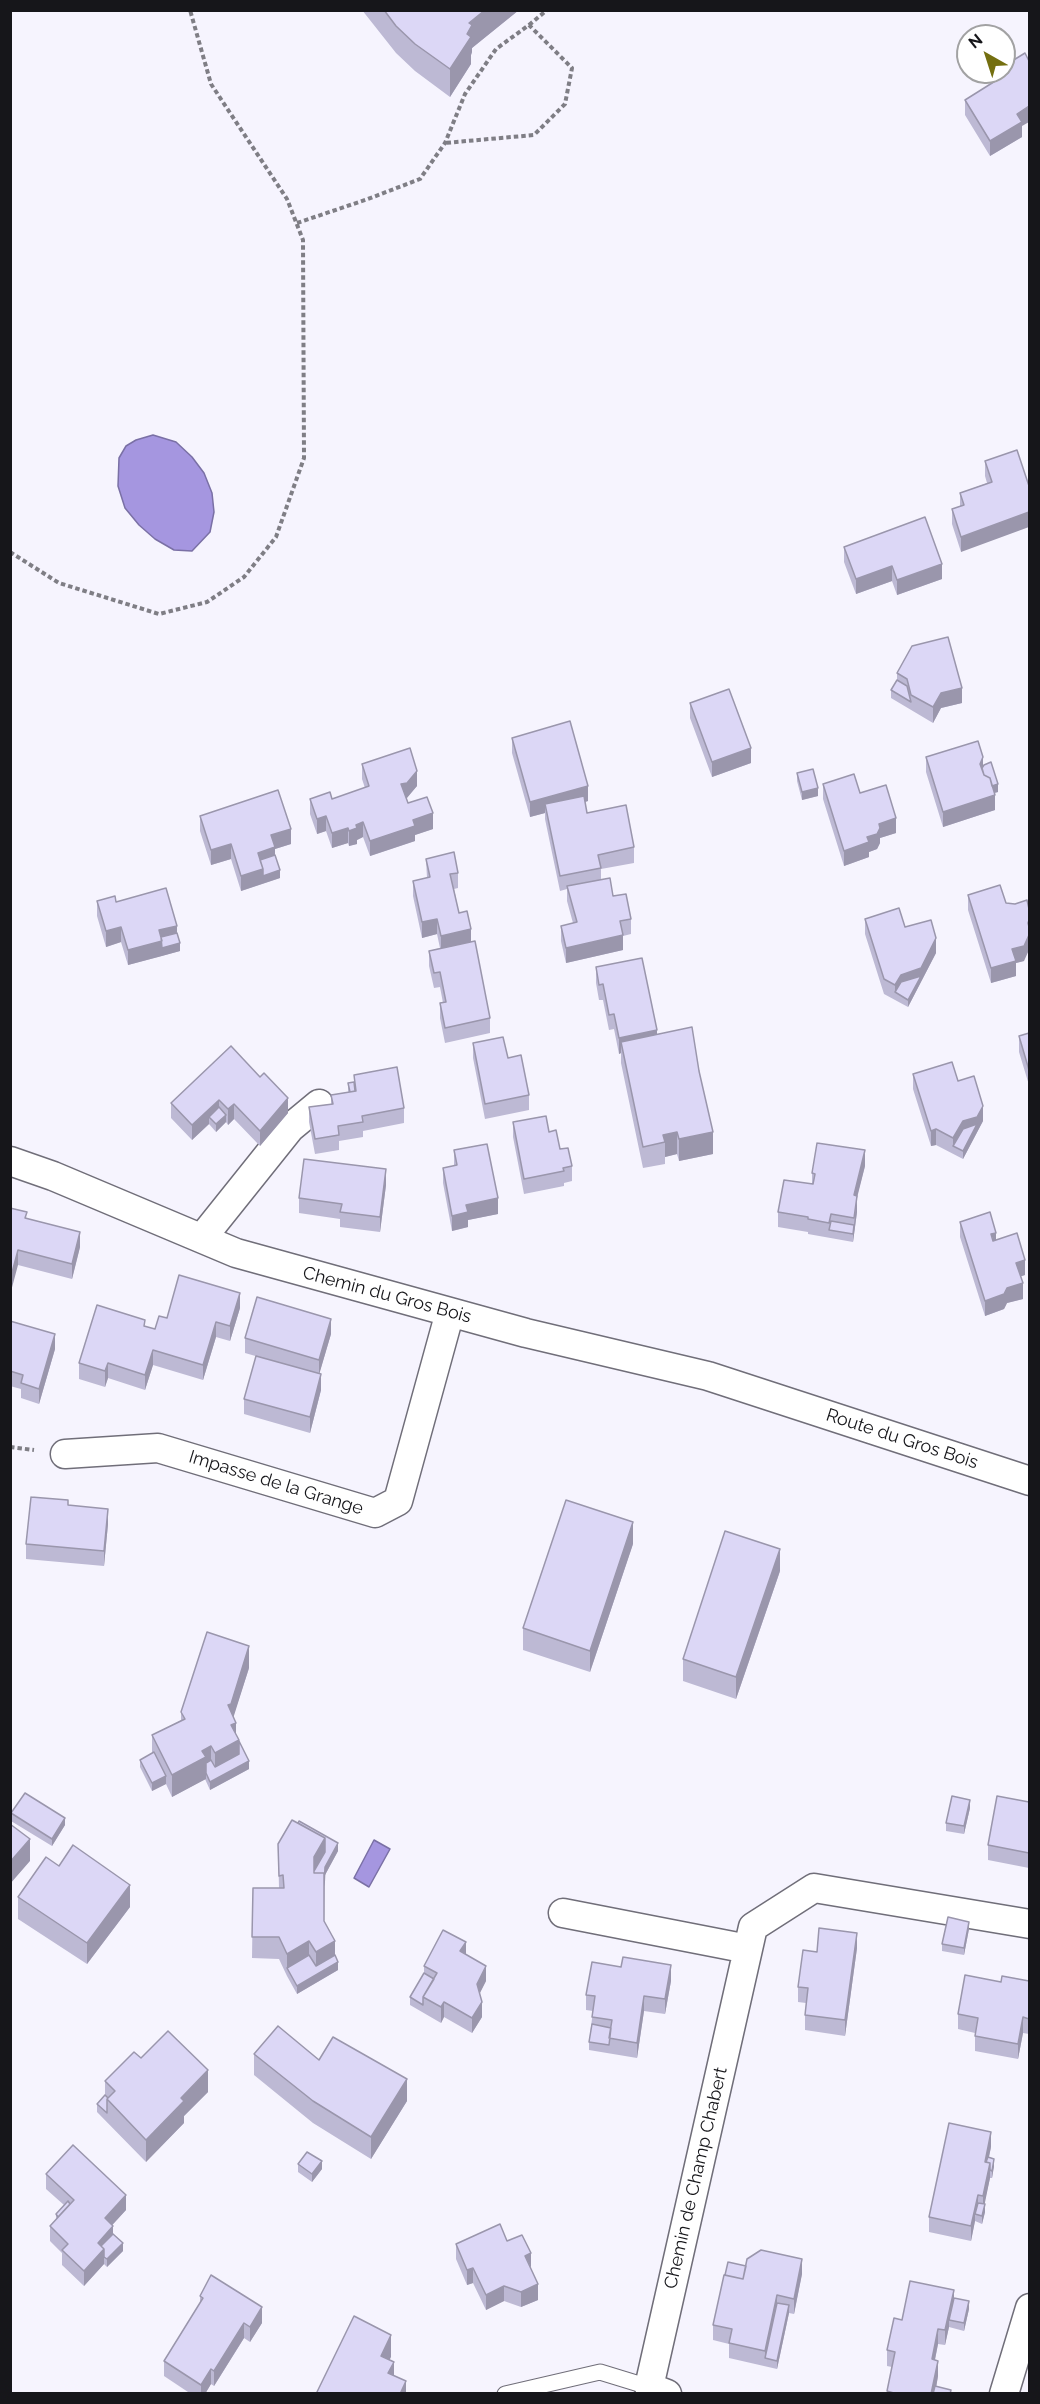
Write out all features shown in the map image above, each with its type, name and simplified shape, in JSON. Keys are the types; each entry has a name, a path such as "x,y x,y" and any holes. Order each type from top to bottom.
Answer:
{"street":[{"path":"202,1238 290,1128 319,1104"},
{"name":"Chemin du Gros Bois","path":"10,1161 52,1176 236,1253 526,1333 708,1376 774,1396"},
{"name":"Impasse de la Grange","path":"65,1454 158,1448 375,1513 398,1501 450,1312"},
{"name":"Route du Gros Bois","path":"774,1396 1029,1481"},
{"name":"Chemin de Champ Chabert","path":"658,2390 753,1927 814,1888 1029,1924"},
{"path":"563,1913 748,1949"},
{"path":"1004,2394 1029,2308"}],"lane":[{"path":"505,2394 600,2372 658,2390"}],"path":[{"path":"10,552 59,583 159,614 207,602 244,577 276,537 304,458 303,240 287,199 211,84 190,10"},
{"path":"297,223 368,200 420,179 445,142 465,94 496,49 547,10"},
{"path":"445,142 534,135 566,104 572,68 529,25"}],"shaded area":[{"path":"153,435 176,442 192,457 204,473 212,493 214,512 210,532 192,551 174,550 155,539 125,508 118,486 119,458 126,446"},
{"path":"374,1840 390,1849 369,1887 354,1878"}],"building":[{"path":"384,10 485,10 469,23 472,25 467,34 471,37 450,69 415,44 396,26"},
{"path":"1025,53 1029,61 1029,106 1017,114 1022,122 990,141 965,100 990,84 1016,84 1016,59"},
{"path":"1017,450 1029,486 1029,512 961,537 952,509 964,505 960,493 992,482 985,461"},
{"path":"925,517 942,564 897,580 892,566 856,579 844,547"},
{"path":"948,637 962,688 941,693 933,707 911,695 907,679 897,673 912,646"},
{"path":"897,680 907,686 911,702 891,690"},
{"path":"729,689 751,748 712,762 690,703"},
{"path":"570,721 588,786 530,802 512,738"},
{"path":"978,741 983,757 980,764 984,775 990,778 995,795 943,812 926,757"},
{"path":"410,748 417,771 407,783 401,784 408,803 427,797 433,813 413,820 415,826 370,841 363,822 356,825 357,828 349,831 348,828 332,833 326,816 317,819 310,799 330,792 332,799 369,786 362,764"},
{"path":"991,762 998,784 992,786 990,778 984,775 982,768"},
{"path":"813,769 818,788 802,792 797,773"},
{"path":"854,774 860,793 886,785 896,818 879,824 877,834 867,837 869,842 844,851 823,784"},
{"path":"278,790 291,829 271,835 275,847 258,853 263,869 241,876 231,844 211,850 200,816"},
{"path":"584,796 587,813 626,805 634,847 598,855 601,868 560,876 545,804"},
{"path":"454,852 458,873 450,874 459,913 467,911 471,929 441,936 437,919 422,922 413,881 430,877 426,859"},
{"path":"275,855 280,870 263,876 260,860"},
{"path":"610,878 613,896 626,894 631,919 620,921 623,935 566,948 561,926 577,922 567,886"},
{"path":"1000,885 1006,903 1015,904 1027,900 1029,935 1024,946 1012,949 1016,961 991,968 968,895"},
{"path":"166,888 177,926 159,930 162,941 128,950 121,927 106,931 97,901 115,896 116,902"},
{"path":"899,908 905,927 931,920 936,938 921,968 901,975 895,985 884,979 865,919"},
{"path":"177,933 180,943 162,948 161,937"},
{"path":"475,941 490,1018 445,1028 440,1003 446,1002 440,972 434,973 429,951"},
{"path":"642,958 657,1030 619,1038 614,1014 609,1015 603,984 599,985 596,967"},
{"path":"921,976 908,1000 895,992 901,982"},
{"path":"692,1027 713,1132 679,1139 677,1132 663,1135 665,1142 643,1147 621,1042"},
{"path":"1029,1033 1029,1070 1019,1036"},
{"path":"503,1037 508,1058 521,1055 529,1095 485,1104 473,1043"},
{"path":"231,1046 260,1077 264,1073 288,1098 260,1131 234,1104 228,1109 219,1100 192,1125 171,1103"},
{"path":"952,1062 958,1081 974,1076 983,1106 977,1117 963,1121 953,1138 936,1129 931,1131 913,1074"},
{"path":"397,1067 404,1108 362,1116 363,1122 338,1126 339,1135 315,1139 309,1107 333,1104 331,1095 356,1091 354,1075"},
{"path":"354,1082 355,1091 350,1092 348,1083"},
{"path":"219,1107 226,1115 216,1124 209,1117"},
{"path":"546,1116 549,1132 556,1130 560,1149 568,1148 572,1166 563,1168 564,1171 524,1179 513,1122"},
{"path":"977,1124 963,1151 953,1146 963,1129"},
{"path":"817,1143 865,1150 854,1195 857,1196 854,1218 831,1214 829,1223 778,1212 784,1180 813,1184 815,1174 812,1173"},
{"path":"487,1144 498,1198 466,1205 468,1212 452,1216 443,1168 457,1165 454,1150"},
{"path":"304,1159 386,1169 380,1217 340,1212 342,1204 299,1198"},
{"path":"10,1208 27,1212 25,1218 80,1232 72,1264 18,1250 10,1280"},
{"path":"990,1212 996,1233 991,1234 993,1241 1017,1233 1025,1260 1016,1263 1023,1283 1007,1288 1004,1294 985,1301 960,1222"},
{"path":"831,1221 854,1225 853,1234 829,1230"},
{"path":"179,1275 240,1293 230,1326 216,1322 203,1365 153,1350 145,1375 108,1363 105,1371 79,1363 97,1305 145,1320 144,1326 155,1329 159,1316 167,1318"},
{"path":"257,1297 331,1319 319,1360 245,1338"},
{"path":"10,1321 55,1334 39,1389 21,1383 23,1375 10,1371"},
{"path":"256,1356 321,1374 310,1417 244,1399"},
{"path":"31,1497 68,1500 68,1505 108,1509 104,1551 26,1544"},
{"path":"566,1500 633,1522 590,1651 523,1628"},
{"path":"725,1531 780,1549 736,1677 683,1659"},
{"path":"207,1632 249,1646 231,1704 228,1705 236,1723 231,1725 239,1740 215,1753 211,1746 202,1751 206,1757 172,1775 152,1735 185,1719 181,1712"},
{"path":"239,1741 249,1761 210,1782 206,1773 206,1763 211,1760 215,1767 239,1754"},
{"path":"154,1752 166,1776 152,1783 140,1760"},
{"path":"25,1793 65,1818 52,1839 11,1813"},
{"path":"952,1796 970,1800 964,1826 946,1823"},
{"path":"997,1796 1029,1802 1029,1853 988,1845"},
{"path":"292,1820 325,1838 314,1857 314,1873 324,1873 324,1921 335,1941 316,1952 309,1941 287,1954 279,1937 252,1937 253,1888 284,1888 283,1875 279,1876 278,1844"},
{"path":"299,1821 338,1843 325,1867 324,1887 324,1873 314,1873 314,1871 325,1852 325,1838 298,1823"},
{"path":"10,1824 30,1839 10,1862"},
{"path":"73,1845 130,1885 87,1943 18,1897 46,1857 59,1866"},
{"path":"948,1917 969,1922 964,1948 942,1944"},
{"path":"819,1928 857,1933 845,2020 805,2015 808,1988 798,1987 803,1950 817,1952"},
{"path":"443,1930 466,1942 460,1951 486,1966 477,1984 482,2002 472,2018 444,2002 441,2007 423,1997 437,1973 424,1966"},
{"path":"309,1955 316,1966 335,1955 338,1962 297,1986 287,1968"},
{"path":"623,1957 671,1965 665,1999 644,1996 637,2043 609,2038 612,2020 592,2017 595,1996 586,1995 592,1962 621,1967"},
{"path":"424,1973 434,1979 423,1997 423,2005 410,1997"},
{"path":"965,1975 1001,1982 1002,1976 1029,1981 1029,2019 1023,2017 1018,2044 975,2036 978,2018 958,2014"},
{"path":"592,2024 611,2028 609,2045 589,2042"},
{"path":"278,2026 319,2060 333,2037 407,2079 371,2137 313,2101 254,2054"},
{"path":"168,2031 208,2070 181,2098 184,2101 146,2140 107,2099 115,2091 105,2081 134,2052 141,2058"},
{"path":"105,2095 108,2098 107,2113 97,2104"},
{"path":"949,2123 991,2132 985,2162 990,2163 983,2196 978,2195 971,2226 929,2217"},
{"path":"73,2145 126,2195 105,2218 113,2226 98,2243 104,2249 84,2271 62,2250 68,2244 50,2226 74,2200 46,2174"},
{"path":"307,2152 322,2161 312,2174 298,2164"},
{"path":"988,2157 994,2159 992,2171 990,2163 986,2162"},
{"path":"68,2201 70,2204 58,2217 56,2214"},
{"path":"978,2203 985,2204 982,2216 975,2214"},
{"path":"500,2224 507,2241 522,2235 531,2253 525,2256 538,2284 521,2292 504,2286 486,2295 473,2268 467,2270 456,2244"},
{"path":"113,2234 123,2243 107,2259 104,2257 104,2249 101,2246"},
{"path":"761,2250 802,2259 794,2299 777,2295 765,2351 729,2343 732,2329 713,2325 724,2275 743,2279 747,2259"},
{"path":"728,2262 746,2266 743,2279 725,2275"},
{"path":"211,2275 262,2307 250,2327 244,2323 214,2371 211,2369 201,2385 164,2361 203,2298 200,2296"},
{"path":"910,2281 954,2290 945,2330 938,2329 932,2359 938,2361 931,2394 897,2394 887,2391 895,2352 887,2350 894,2318 902,2320"},
{"path":"954,2298 969,2301 964,2323 949,2320"},
{"path":"777,2303 789,2305 777,2361 765,2358"},
{"path":"354,2316 391,2335 381,2356 394,2362 388,2373 406,2381 400,2394 316,2394"},
{"path":"935,2386 951,2390 950,2394 933,2394"}]}
